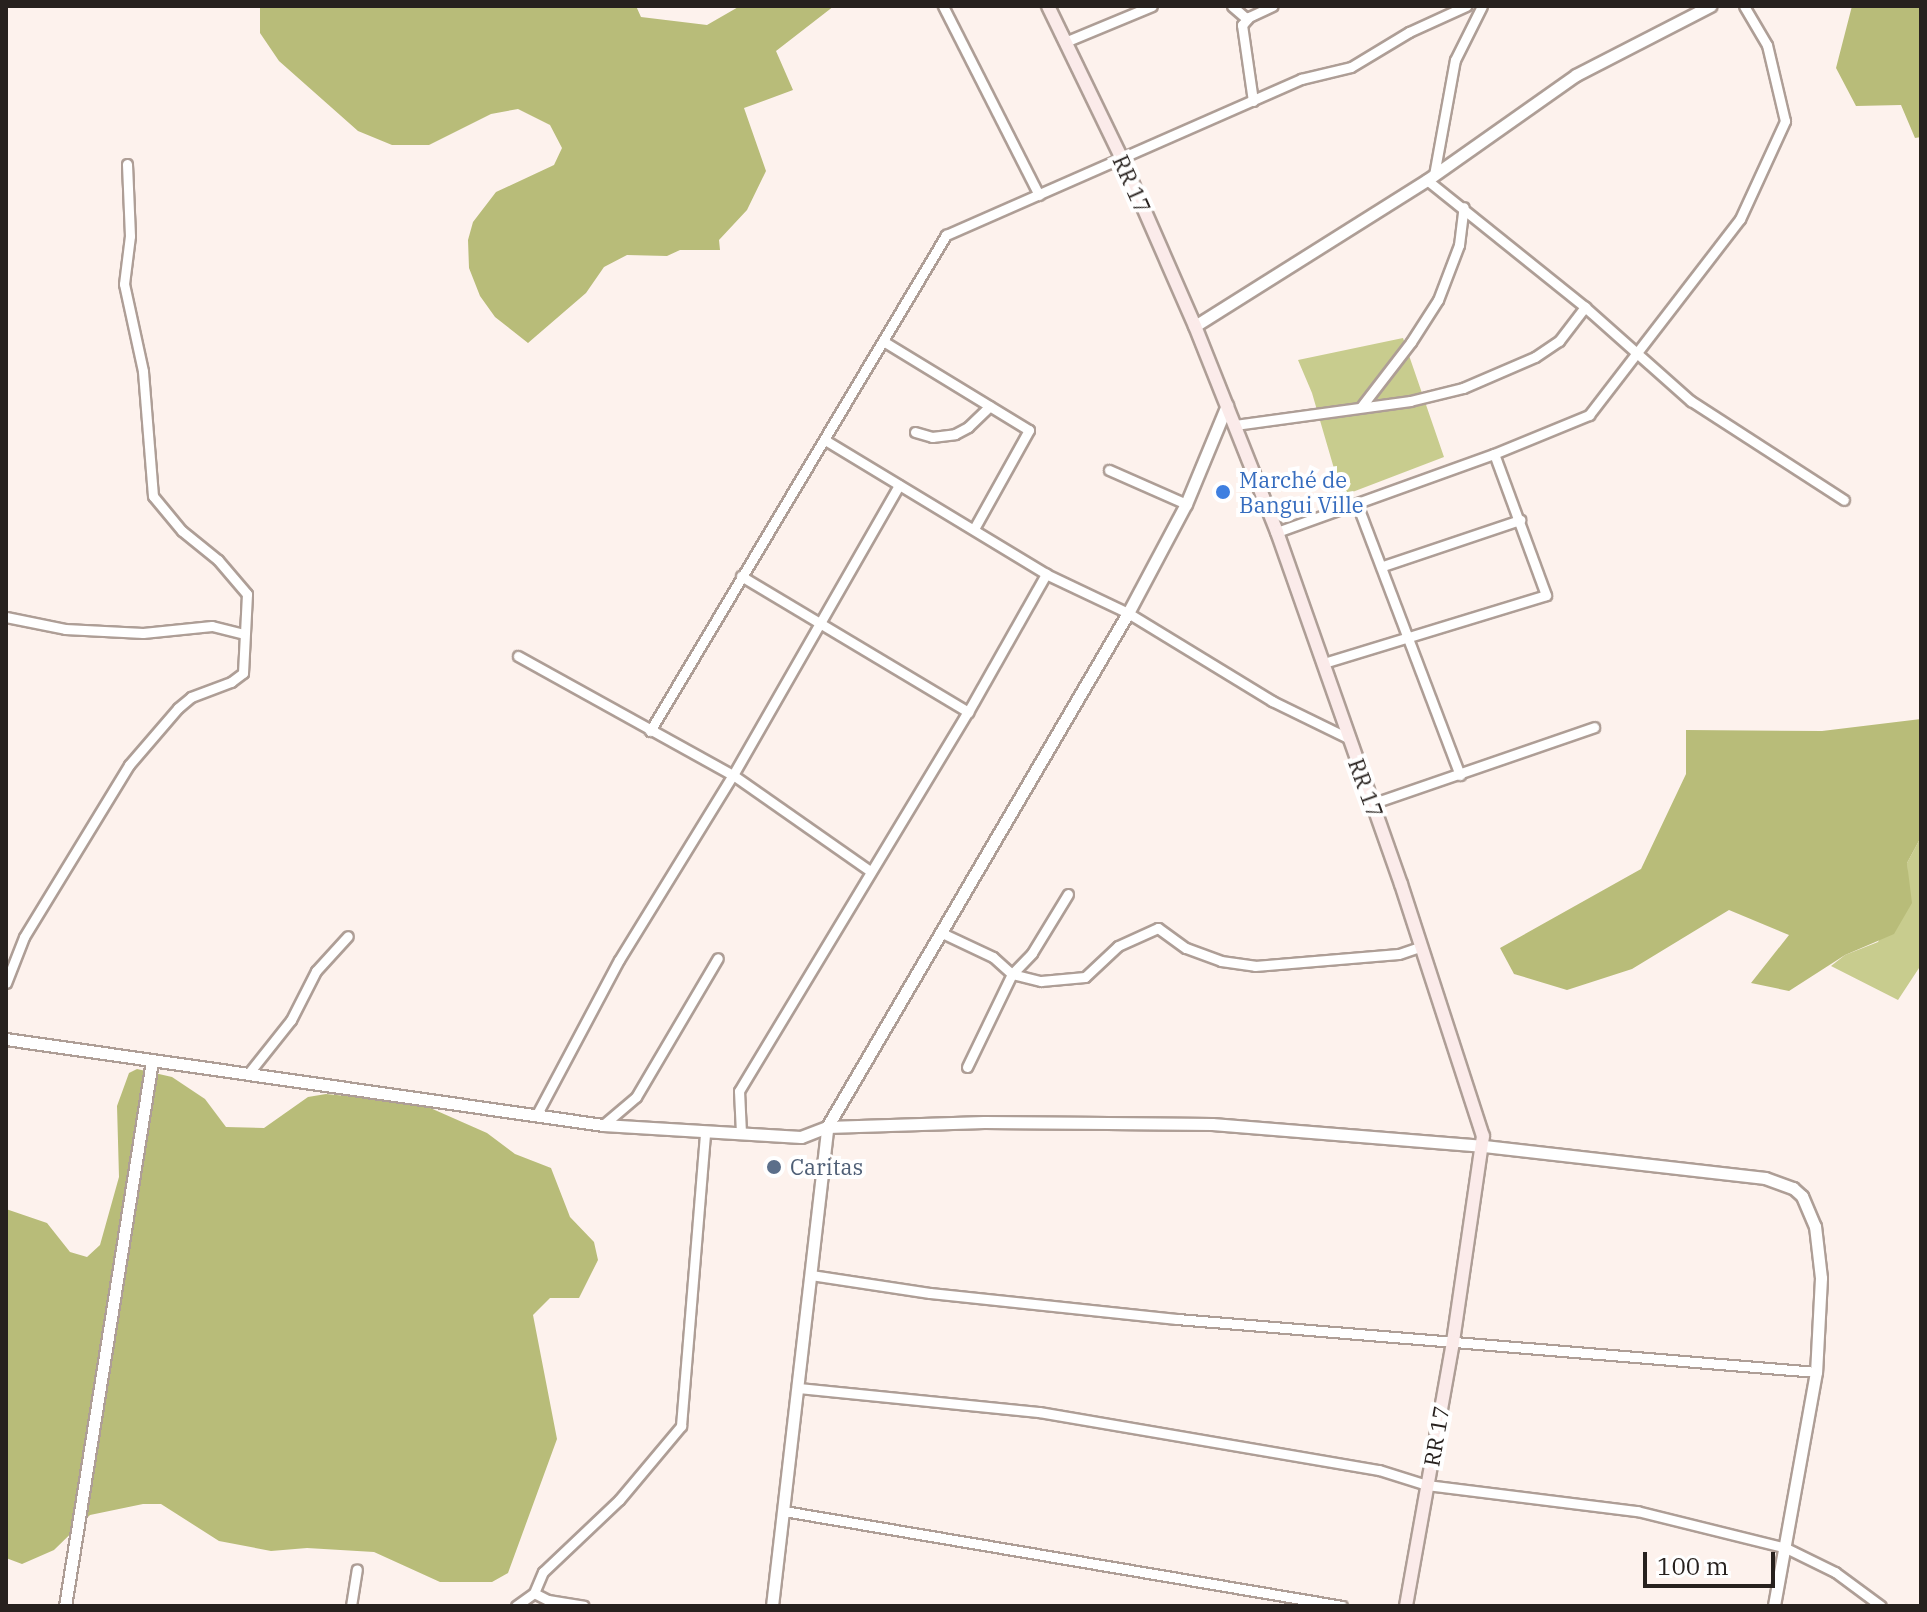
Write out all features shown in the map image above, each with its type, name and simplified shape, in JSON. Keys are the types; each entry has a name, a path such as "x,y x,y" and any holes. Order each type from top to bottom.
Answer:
{"main road":[{"name":"RR 17","path":"1048,6 1122,159 1195,326 1277,532 1422,946 1483,1136 1484,1146 1453,1342 1406,1606"}],"street":[{"path":"943,6 1039,195"},
{"path":"1065,42 1152,6"},
{"path":"1232,6 1247,19"},
{"path":"1253,101 1242,25 1247,19 1273,6"},
{"path":"650,731 946,235 1301,79 1355,65 1409,32 1466,6"},
{"path":"1431,177 1455,60 1482,6"},
{"path":"1195,326 1431,177 1576,75 1710,6"},
{"path":"1277,532 1494,454 1589,415 1740,219 1785,121 1767,45 1744,6"},
{"path":"6,983 24,937 129,765 191,697 231,682 243,673 247,594 218,560 182,531 153,496 143,371 124,284 130,236 127,164"},
{"path":"1431,177 1691,401 1844,500"},
{"path":"1361,407 1411,342 1438,300 1459,245 1464,207"},
{"path":"1235,425 1456,390 1535,357 1565,335 1585,307"},
{"path":"883,341 1029,430 974,529"},
{"path":"772,1606 827,1127 1128,613 1186,504 1227,405"},
{"path":"915,432 932,437 955,434 968,427 990,406"},
{"path":"825,440 1046,574 1128,613 1272,701 1348,738"},
{"path":"1324,663 1546,595 1494,454"},
{"path":"1109,470 1186,504"},
{"path":"537,1114 619,960 733,775 899,485"},
{"path":"1357,504 1410,636 1460,775"},
{"path":"1383,566 1520,520"},
{"path":"741,1133 739,1091 968,712 1046,574"},
{"path":"741,576 968,712"},
{"path":"6,617 65,629 143,633 212,626 243,634"},
{"path":"518,656 733,775 870,871"},
{"path":"1371,804 1594,727"},
{"path":"967,1067 1012,974 1032,953 1068,894"},
{"path":"942,933 993,957 1012,974 1041,981 1085,977 1118,946 1158,928 1186,948 1221,961 1255,966 1399,954 1422,946"},
{"path":"248,1074 291,1020 316,971 348,936"},
{"path":"603,1125 636,1097 718,958"},
{"path":"6,1039 603,1125 801,1137 827,1127 984,1122 1212,1124 1484,1146 1765,1178 1793,1188 1802,1196 1817,1239 1821,1278 1816,1372 1774,1606"},
{"path":"65,1606 152,1061"},
{"path":"516,1606 534,1593 543,1572 619,1500 681,1426 705,1131"},
{"path":"811,1275 930,1293 1177,1319 1816,1372"},
{"path":"798,1388 1039,1412 1364,1467 1427,1485 1637,1511 1786,1548 1835,1572 1881,1606"},
{"path":"784,1511 1342,1606"},
{"path":"351,1606 357,1569"},
{"path":"534,1593 548,1600 584,1606"}],"green space":[{"path":"260,6 636,6 641,17 707,25 740,6 834,6 776,51 793,90 744,108 766,171 747,210 719,240 720,250 680,250 667,256 627,255 604,267 586,293 528,343 495,317 480,296 469,268 468,240 473,222 496,192 554,165 562,148 550,125 518,109 491,114 429,145 392,145 358,131 279,61 260,33"},
{"path":"1852,6 1921,6 1921,137 1915,138 1901,105 1856,106 1836,68"},
{"path":"1403,338 1444,457 1342,496 1312,393 1298,360"},
{"path":"1921,719 1921,837 1907,863 1912,903 1894,934 1845,955 1789,991 1751,983 1789,935 1729,910 1632,969 1567,990 1514,974 1500,948 1641,869 1686,774 1686,730 1822,731"},
{"path":"1921,837 1921,965 1898,1000 1831,966 1845,955 1878,942 1908,884 1907,863"},
{"path":"137,1069 172,1077 205,1099 226,1127 264,1128 308,1097 326,1094 419,1103 487,1133 515,1154 551,1168 570,1217 594,1242 598,1260 579,1298 550,1298 533,1315 557,1439 508,1573 492,1582 440,1582 374,1552 307,1548 271,1551 219,1541 161,1504 143,1504 90,1515 54,1550 22,1564 6,1558 6,1209 47,1223 70,1252 87,1257 100,1245 119,1177 117,1106 129,1073"}],"place":[{"name":"Marché de Bangui Ville","path":"1223,492"},
{"name":"Caritas","path":"774,1167"}]}
